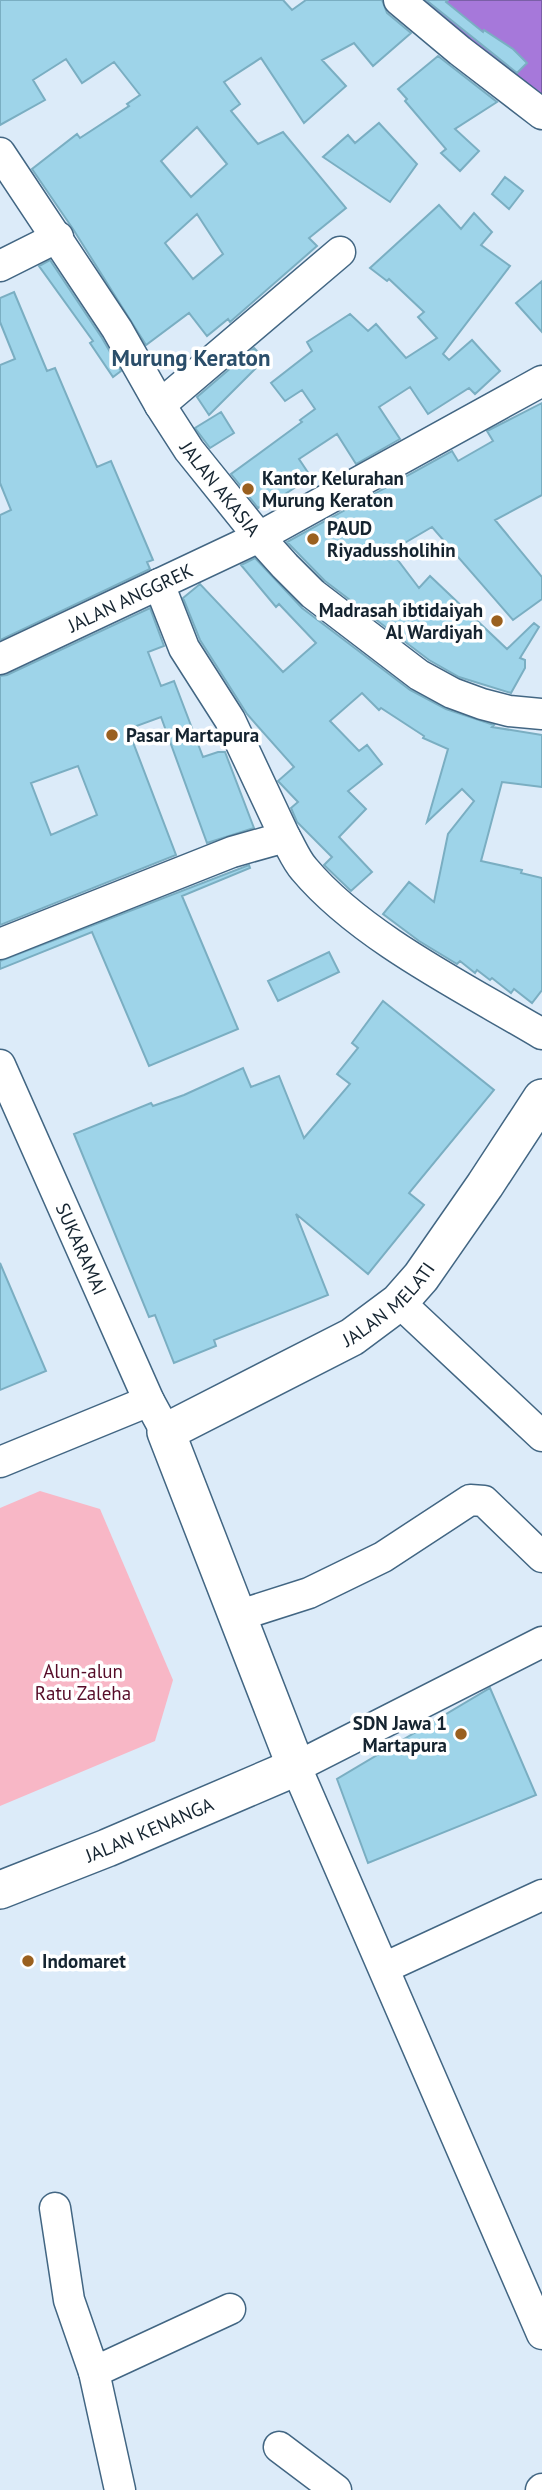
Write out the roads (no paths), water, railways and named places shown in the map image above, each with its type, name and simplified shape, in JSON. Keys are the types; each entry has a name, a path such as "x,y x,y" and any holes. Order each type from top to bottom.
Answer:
{"main road":[{"name":"JALAN MELATI","path":"157,1416 352,1337 400,1302 485,1185 542,1098"},
{"path":"157,1416 296,1767"},
{"name":"JALAN KENANGA","path":"0,1890 107,1848 296,1767"}],"street":[{"path":"399,0 542,114"},
{"name":"JALAN AKASIA","path":"0,153 58,237 189,450 259,537 313,594 419,675 452,694 509,711 542,714"},
{"path":"0,266 58,237"},
{"path":"160,405 340,252"},
{"name":"JALAN ANGGREK","path":"0,659 259,537 542,381"},
{"path":"159,584 184,648 230,720 302,867 333,900 373,931 542,1034"},
{"path":"0,944 232,852 285,837"},
{"name":"SUKARAMAI","path":"0,1065 157,1416"},
{"path":"400,1302 542,1436"},
{"path":"0,1462 157,1416"},
{"path":"237,1616 309,1592 383,1556 470,1500 484,1500 542,1557"},
{"path":"542,1642 296,1767 542,2334"},
{"path":"384,1968 542,1895"},
{"path":"55,2208 69,2300 94,2372 120,2490"},
{"path":"94,2372 230,2309"},
{"path":"279,2447 336,2490"}],"place":[{"name":"Kantor Kelurahan Murung Keraton","path":"248,489"},
{"name":"PAUD Riyadussholihin","path":"313,539"},
{"name":"Madrasah ibtidaiyah Al Wardiyah","path":"497,621"},
{"name":"Pasar Martapura","path":"112,735"},
{"name":"SDN Jawa 1 Martapura","path":"461,1734"},
{"name":"Indomaret","path":"28,1961"}],"district":[{"name":"Murung Keraton","path":"191,358"}],"park label":[{"name":"Alun-alun Ratu Zaleha","path":"83,1682"}]}
